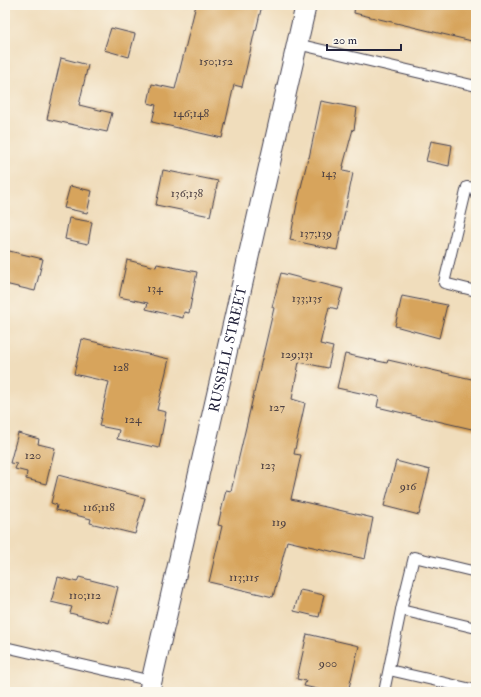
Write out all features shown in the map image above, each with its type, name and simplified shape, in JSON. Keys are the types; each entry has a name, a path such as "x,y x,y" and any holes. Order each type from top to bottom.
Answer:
{"street":[{"name":"RUSSELL STREET","path":"150,686 306,5"}],"lane":[{"path":"297,44 476,86"},
{"path":"476,188 466,187 444,283 476,291"},
{"path":"384,692 414,557 476,572"},
{"path":"401,610 476,628"},
{"path":"5,647 150,686"},
{"path":"389,670 476,690"}],"building":[{"path":"196,5 262,5 242,87 234,85 222,138 152,122 156,105 148,103 152,84 175,89"},
{"path":"355,5 476,5 476,42 354,13"},
{"path":"111,28 135,34 129,57 104,50"},
{"path":"61,58 88,65 79,105 112,113 107,132 47,119"},
{"path":"321,101 357,108 354,130 353,129 343,166 343,171 353,173 337,250 290,240"},
{"path":"431,141 452,145 449,166 426,161"},
{"path":"163,170 218,181 210,216 156,205"},
{"path":"70,186 92,191 87,213 64,208"},
{"path":"69,218 92,222 88,244 65,239"},
{"path":"5,250 43,259 35,291 5,284"},
{"path":"127,260 156,267 157,264 197,272 189,313 184,312 183,318 146,309 148,303 119,297"},
{"path":"281,273 343,289 337,309 329,307 320,344 333,347 328,368 299,362 292,399 305,403 294,454 301,455 291,499 373,518 365,559 287,541 273,597 209,582 222,526 218,525 226,490 231,491"},
{"path":"402,296 447,305 439,338 395,326"},
{"path":"82,339 169,359 157,410 166,412 159,448 117,439 119,430 99,426 109,382 74,374"},
{"path":"345,354 387,363 388,360 476,380 476,430 377,407 379,397 337,388"},
{"path":"18,433 39,439 38,444 55,448 46,484 26,479 27,472 15,469 17,464 10,463"},
{"path":"396,461 430,470 419,515 384,506"},
{"path":"58,475 145,498 135,534 90,523 91,519 56,510 57,505 51,503"},
{"path":"58,577 77,582 79,577 118,587 109,623 70,613 72,607 51,602"},
{"path":"300,590 324,595 319,617 294,611"},
{"path":"307,634 359,646 348,692 330,692 304,686 306,681 297,679"}]}
